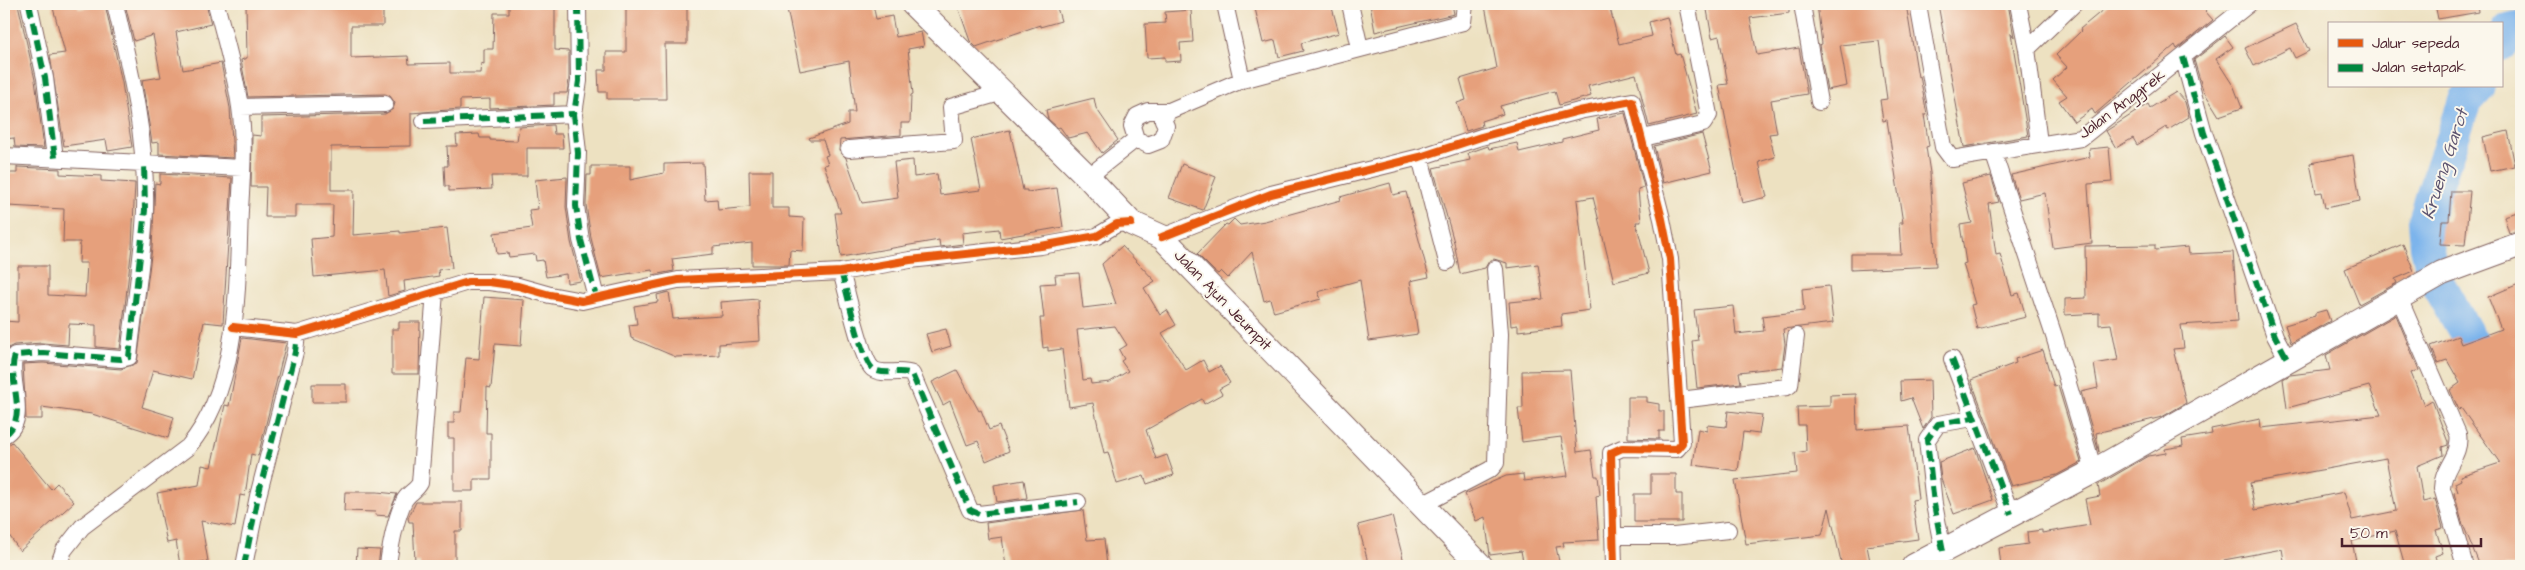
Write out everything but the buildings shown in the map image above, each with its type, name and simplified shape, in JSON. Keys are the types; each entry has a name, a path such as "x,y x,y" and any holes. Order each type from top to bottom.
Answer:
{"street":[{"path":"29,4 45,78 55,158"},
{"path":"4,435 15,424 17,415 13,369 15,355 43,353 107,359 129,357 145,210 144,162 136,96 115,4"},
{"path":"58,566 64,550 82,527 188,447 198,434 220,389 233,327 237,289 242,168 240,108 216,4"},
{"path":"578,4 579,80 574,114 578,153 576,206 581,240 596,297"},
{"name":"Jalan Ajun Jeumpit","path":"913,4 1088,177 1124,224 1162,237 1481,566"},
{"path":"1225,4 1242,80"},
{"path":"1350,4 1360,48"},
{"path":"1136,139 1132,126 1137,116 1142,112 1169,110 1242,80 1463,22 1465,4"},
{"path":"1643,138 1703,124 1709,115 1687,4"},
{"path":"1802,4 1819,102"},
{"name":"Jalan Anggrek","path":"1918,4 1943,147 1952,159 2039,143 2081,138 2183,57 2240,6"},
{"path":"2018,4 2027,49 2039,143"},
{"path":"2027,49 2074,4"},
{"path":"2183,57 2204,133 2275,336 2289,362"},
{"path":"849,148 954,141 951,107 1003,92"},
{"path":"1162,237 1262,197 1420,157 1481,137 1627,100 1632,101 1643,138 1670,259 1682,443 1677,449 1622,448 1611,452 1614,566"},
{"path":"240,108 385,104"},
{"path":"1136,139 1148,144 1161,140 1166,126 1164,120 1169,110"},
{"path":"424,121 574,114"},
{"path":"1088,177 1136,139"},
{"path":"1993,152 2054,336 2094,471"},
{"path":"4,156 242,168"},
{"path":"1420,157 1447,262"},
{"path":"233,327 297,334 468,282 489,282 582,301 678,280 841,272 910,260 1041,246 1097,236 1124,224"},
{"path":"1914,566 2094,471 2436,277 2521,244"},
{"path":"1422,505 1491,469 1496,463 1500,334 1495,269"},
{"path":"841,272 859,339 871,367 878,371 912,374 970,510 979,514 1078,502"},
{"path":"388,564 392,539 404,499 420,484 435,292"},
{"path":"2399,298 2458,434 2459,449 2442,482 2442,488 2465,566"},
{"path":"244,566 258,496 295,352 297,334"},
{"path":"1680,400 1787,387 1790,385 1796,336"},
{"path":"1952,359 2010,514"},
{"path":"1943,550 1934,504 1927,440 1938,424 1973,418"},
{"path":"1613,536 1674,536 1728,530"}],"waterway":[{"name":"Krueng Garot","path":"2502,43 2508,30 2521,27"},
{"name":"Krueng Garot","path":"2477,88 2465,101 2434,191 2425,220 2427,247 2434,277 2469,338 2501,381 2521,397"}],"marked path":[{"path":"29,4 45,78 55,158"},
{"path":"578,4 579,81 574,114 578,153 576,206 581,240 596,297"},
{"path":"2183,57 2204,133 2275,336 2289,362"},
{"path":"424,121 574,114"},
{"path":"4,435 12,428 16,419 17,409 13,375 15,355 43,353 121,359 129,357 145,210 144,162"},
{"path":"841,272 859,339 868,363 877,371 912,374 970,510 979,514 1078,502"},
{"path":"244,566 258,496 295,352 297,334"},
{"path":"1952,359 2011,514"},
{"path":"1943,551 1934,504 1927,440 1938,424 1973,418"}],"cycle path":[{"path":"1162,237 1271,194 1420,157 1481,137 1579,111 1632,101 1662,219 1670,259 1682,443 1677,449 1622,448 1611,453 1614,566"},
{"path":"233,327 297,334 468,282 489,282 518,286 582,301 678,280 841,272 910,260 1041,246 1097,236 1117,224 1131,223"}]}
